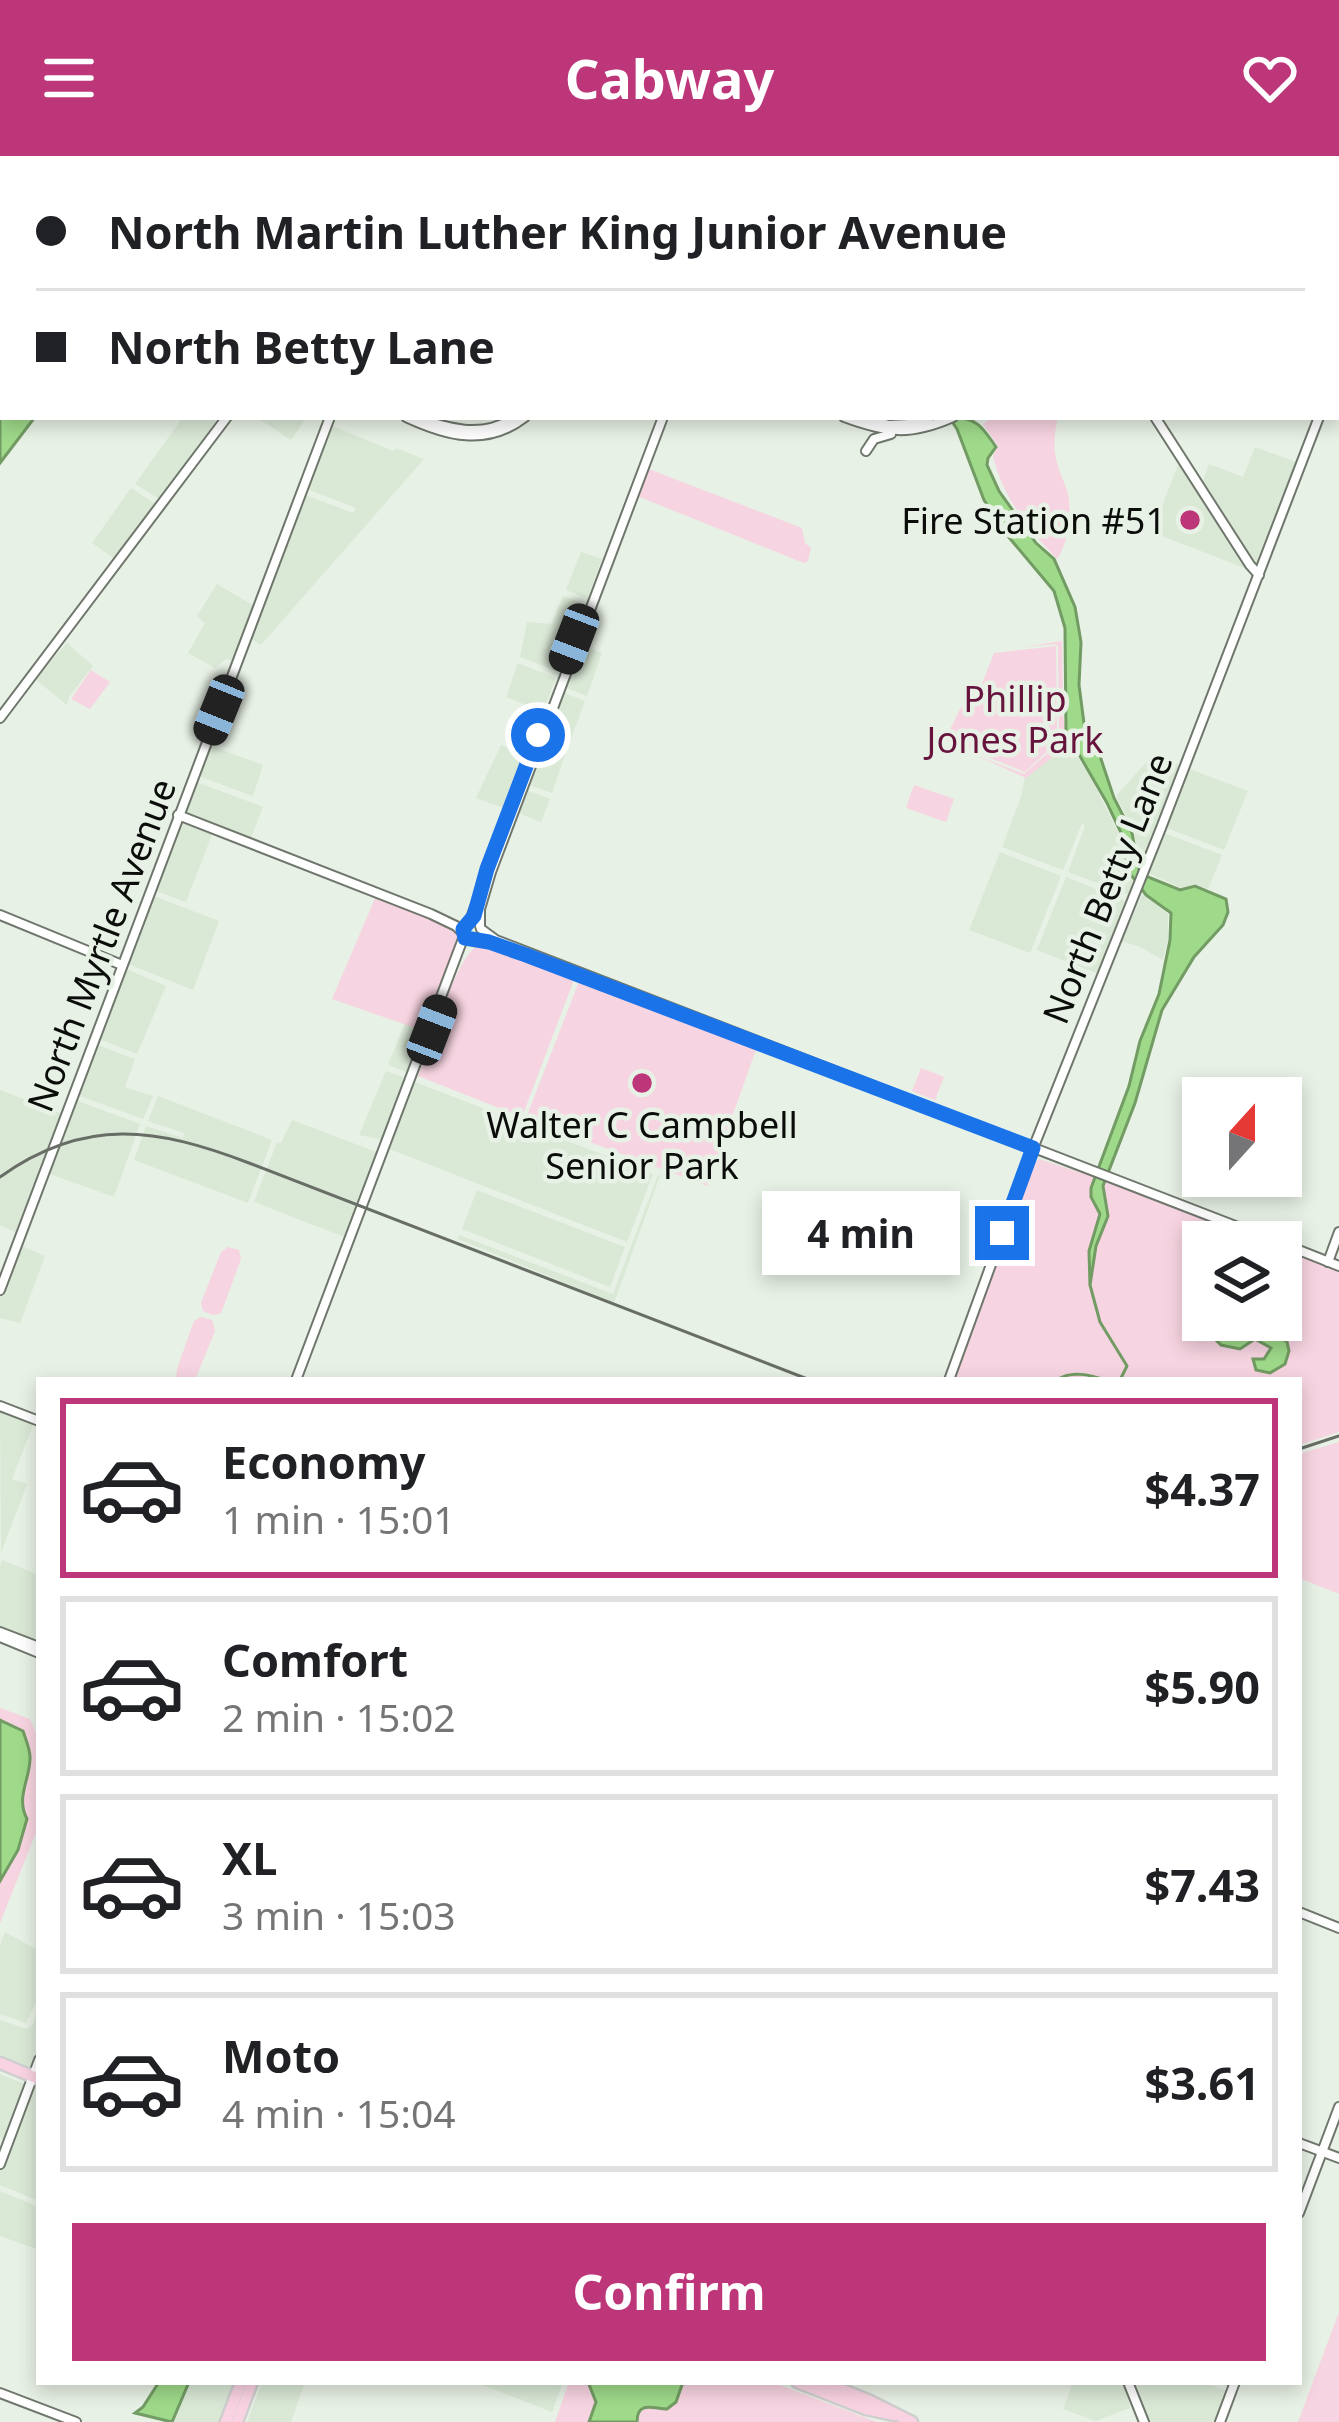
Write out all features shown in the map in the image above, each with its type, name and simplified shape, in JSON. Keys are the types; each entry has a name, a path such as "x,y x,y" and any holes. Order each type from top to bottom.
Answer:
{"main road":[{"path":"0,2063 36,2078"},
{"path":"226,2422 240,2385"},
{"path":"237,2422 251,2385"},
{"path":"805,2385 894,2415"},
{"path":"830,2385 912,2422"}],"street":[{"path":"0,718 225,420"},
{"name":"North Myrtle Avenue","path":"0,1290 330,420"},
{"path":"418,420 455,435 506,430 521,420"},
{"path":"480,434 510,420"},
{"path":"397,1114 452,979 481,928 480,909 490,872 660,420"},
{"path":"297,1377 660,420"},
{"path":"861,420 900,425 940,420"},
{"path":"861,420 905,432"},
{"path":"866,451 877,437 946,420"},
{"path":"1157,420 1259,575"},
{"name":"North Betty Lane","path":"950,1377 1033,1148 1318,420"},
{"path":"178,815 466,929 481,928 496,940 1222,1221"},
{"path":"0,915 122,964"},
{"path":"466,929 468,940 526,955 1005,1138"},
{"path":"1328,1262 1339,1232"},
{"path":"1302,1252 1339,1266"},
{"path":"0,1406 36,1420"},
{"path":"0,1635 36,1649"},
{"path":"1302,1913 1339,1928"},
{"path":"0,2164 36,2078"},
{"path":"1302,2204 1339,2107"},
{"path":"1302,2144 1339,2158"},
{"path":"1129,2385 1140,2418"},
{"path":"1220,2422 1234,2385"},
{"path":"0,2393 76,2422"}],"shaded area":[{"path":"0,420 33,420 0,463"},
{"path":"181,420 218,423 161,500 135,484"},
{"path":"261,420 305,420 291,440"},
{"path":"951,420 968,420 987,433 996,447 987,465 999,491 1036,543 1054,559 1075,607 1085,731 1132,833 1139,869 1180,890 1195,886 1226,899 1223,925 1194,957 1162,1010 1135,1103 1103,1186 1108,1216 1096,1246 1090,1285 1089,1251 1100,1214 1091,1188 1159,994 1171,913 1146,895 1128,871 1123,837 1066,732 1065,628 1054,591 984,500"},
{"path":"330,425 424,459 261,645 250,638 305,495 353,513 356,508 307,489"},
{"path":"1255,447 1299,463 1258,570 1202,483 1209,464 1243,477"},
{"path":"1180,460 1252,571 1152,532"},
{"path":"131,488 157,505 116,560 92,543"},
{"path":"581,552 602,559 587,599 566,590"},
{"path":"217,584 256,607 235,661 226,659 215,668 188,653 205,623 197,616"},
{"path":"563,596 585,604 559,672 520,657 527,622 552,624"},
{"path":"67,643 93,666 67,705 35,679"},
{"path":"580,645 602,653 587,696 564,687"},
{"path":"518,663 556,678 543,712 506,697"},
{"path":"562,692 585,701 569,744 545,735"},
{"path":"543,740 567,749 552,793 527,784"},
{"path":"1069,744 1121,838 1126,872 1135,885 1131,896 1068,872 1085,826 1082,823 1063,870 1002,847 1025,777"},
{"path":"208,745 263,765 253,796 265,801 196,775"},
{"path":"501,745 526,754 529,750 507,809 476,798"},
{"path":"1151,757 1182,766 1142,868 1134,832 1116,796"},
{"path":"1187,768 1248,791 1224,850 1164,827"},
{"path":"194,781 263,807 250,840 182,813"},
{"path":"524,789 550,799 541,822 516,812"},
{"path":"180,819 213,832 186,902 153,890"},
{"path":"1162,832 1222,855 1208,889 1195,884 1181,888 1146,872"},
{"path":"1000,852 1061,876 1030,953 969,930"},
{"path":"1066,877 1129,902 1099,974 1037,950"},
{"path":"1143,893 1168,914 1163,960 1121,943"},
{"path":"151,895 219,921 193,990 126,963"},
{"path":"124,968 166,986 137,1054 97,1038"},
{"path":"405,1024 424,1031 408,1073 388,1065"},
{"path":"95,1044 135,1059 125,1087 153,1096 143,1119 77,1095"},
{"path":"386,1071 406,1078 384,1140 359,1135"},
{"path":"415,1082 653,1174 627,1242 387,1148"},
{"path":"0,1090 63,1114 15,1232 0,1225"},
{"path":"158,1096 272,1140 248,1203 134,1160 146,1126 183,1138 184,1133 148,1121"},
{"path":"75,1100 140,1124 114,1197 47,1173"},
{"path":"292,1120 379,1153 347,1238 254,1202 277,1142 281,1143"},
{"path":"658,1175 614,1303 458,1239 459,1235 613,1294"},
{"path":"477,1190 625,1247 610,1287 462,1229"},
{"path":"20,1245 45,1256 20,1323 0,1318 0,1298"},
{"path":"1217,1341 1252,1341 1240,1349"},
{"path":"1259,1341 1287,1342 1285,1364 1270,1373 1256,1370 1253,1359 1264,1359 1271,1348"},
{"path":"0,1409 34,1422 12,1479 27,1484 1,1553"},
{"path":"2,1560 36,1574 34,1642 0,1629"},
{"path":"0,1720 23,1731 30,1757 23,1797 27,1819 18,1850 0,1881"},
{"path":"5,1932 36,1949 36,2002 26,2023 0,2014 0,1945"},
{"path":"36,2016 33,2068 0,2055 0,2020 27,2029"},
{"path":"0,2074 27,2085 6,2140 0,2138"},
{"path":"32,2087 36,2088 36,2200 0,2185 0,2171"},
{"path":"0,2191 36,2206 36,2249 0,2236"},
{"path":"157,2385 188,2385 172,2422 135,2413"},
{"path":"188,2385 237,2385 223,2422 172,2422"},
{"path":"261,2385 304,2385 291,2422 247,2422"},
{"path":"483,2385 562,2385 552,2412"},
{"path":"589,2385 682,2385 676,2402 667,2409 643,2408 637,2422 589,2422 596,2402"},
{"path":"1072,2385 1125,2385 1130,2408 1096,2421 1063,2409"},
{"path":"1136,2385 1211,2385 1229,2392 1217,2422 1149,2422"}],"green space":[{"path":"988,420 1057,420 1055,453 1070,510 1057,559 1010,499 993,456 998,446 983,424"},
{"path":"646,468 802,528 811,548 808,561 637,496"},
{"path":"1062,641 1063,716 1069,744 1026,778 973,754 1024,774 1059,743 1058,646 1024,647"},
{"name":"Phillip Jones Park","path":"1056,646 1057,742 1025,772 945,740 961,707 975,702 994,653"},
{"path":"91,670 110,682 90,709 71,699"},
{"path":"914,785 954,799 946,822 906,808"},
{"path":"376,896 433,917 461,937 424,1031 332,999"},
{"name":"Walter C Campbell Senior Park","path":"480,943 575,977 522,1117 418,1076 453,983"},
{"name":"Walter C Campbell Senior Park","path":"580,979 757,1047 707,1186 526,1118"},
{"path":"921,1068 944,1077 935,1100 912,1091"},
{"path":"1039,1159 1210,1221 1182,1221 1182,1341 1302,1341 1302,1256 1339,1271 1339,1432 1302,1444 1302,1377 954,1377"},
{"path":"228,1247 239,1250 241,1259 221,1313 213,1315 203,1311 201,1303 221,1252"},
{"path":"201,1317 212,1320 215,1331 196,1377 176,1377 177,1369 194,1321"},
{"path":"1339,1442 1339,1594 1302,1579 1302,1453"},
{"path":"0,1708 30,1719 36,1733 36,1833 0,1923 0,1881 18,1850 27,1819 23,1803 29,1766 19,1727 0,1720"},
{"path":"1339,2312 1339,2422 1298,2422"},
{"path":"568,2385 780,2385 877,2422 555,2422"}],"waterway":[{"path":"1090,1285 1100,1322 1127,1366 1122,1377"},
{"path":"1062,1377 1095,1377"}],"railway":[{"path":"0,1177 31,1157 92,1137 122,1134 184,1142 802,1377"},
{"path":"1302,1448 1339,1436"}],"place":[{"name":"Fire Station #51","path":"1190,520"},
{"name":"Walter C Campbell Senior Park","path":"642,1083"}],"route":[{"path":"538,735 474,916 463,929 465,938 526,955 1033,1148 1002,1233"}]}
